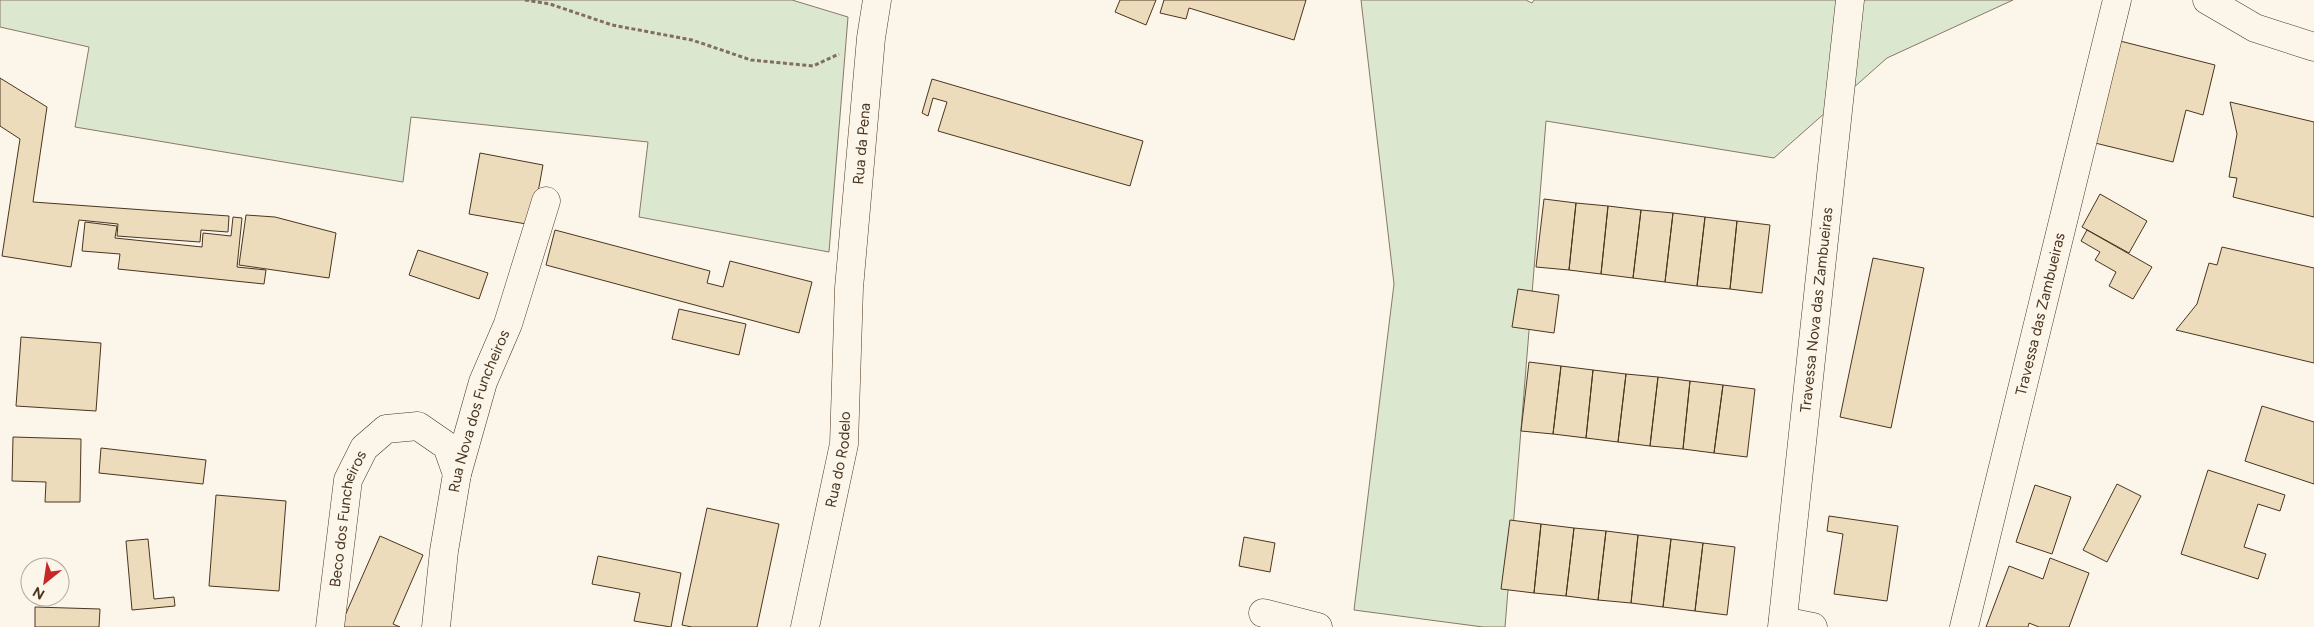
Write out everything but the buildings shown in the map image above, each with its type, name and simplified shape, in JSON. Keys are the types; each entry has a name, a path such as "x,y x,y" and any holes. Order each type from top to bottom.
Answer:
{"street":[{"name":"Rua da Pena","path":"849,288 871,38 877,0"},
{"name":"Travessa Nova das Zambueiras","path":"1783,624 1850,0"},
{"name":"Travessa das Zambueiras","path":"1964,627 2117,0"},
{"path":"2207,0 2255,28 2314,47"},
{"name":"Rua Nova dos Funcheiros","path":"436,627 444,552 457,474 482,382 508,324 546,201"},
{"name":"Rua do Rodelo","path":"805,627 844,444 849,288"},
{"name":"Beco dos Funcheiros","path":"330,627 348,480 364,448 386,430 418,426 447,446 457,474"},
{"path":"1264,613 1318,627"},
{"path":"1783,624 1813,627"}],"path":[{"path":"525,0 550,4 612,24 692,40 751,60 769,62 813,66 871,38"}],"green space":[{"path":"0,0 792,0 848,17 829,252 639,217 648,142 411,117 403,182 75,127 89,47 0,27"},
{"path":"1361,0 1526,0 1532,3 1534,0 2013,0 1887,58 1774,158 1546,121 1505,627 1483,627 1354,610 1394,284"}]}
